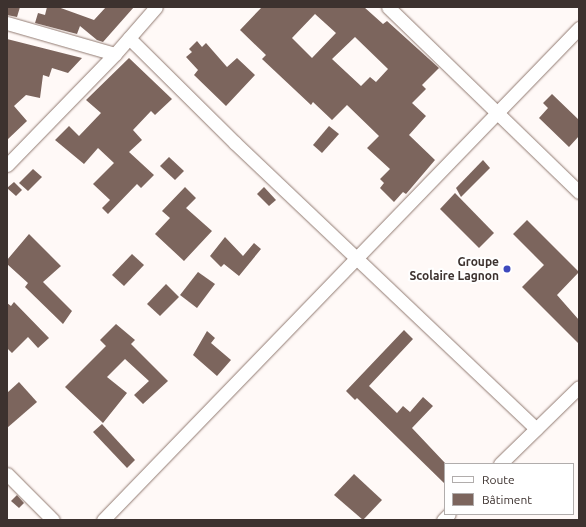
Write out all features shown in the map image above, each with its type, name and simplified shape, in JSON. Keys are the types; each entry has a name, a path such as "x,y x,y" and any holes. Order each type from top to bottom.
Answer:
{"street":[{"path":"7,165 115,54 156,7"},
{"path":"388,7 579,192"},
{"path":"7,23 115,54"},
{"path":"103,520 579,28"},
{"path":"129,38 357,259 536,429"},
{"path":"501,463 579,387"},
{"path":"7,474 53,520"}],"building":[{"path":"7,7 20,7 17,17 7,15"},
{"path":"47,7 58,7 94,20 106,7 134,7 103,42 97,40 80,26 77,34 35,23 38,13 45,15"},
{"path":"262,7 364,7 383,24 387,21 439,68 422,85 426,89 412,103 426,116 409,135 435,160 406,194 403,192 394,202 380,188 384,183 380,179 390,169 367,148 379,136 347,105 332,120 313,102 311,105 262,59 266,55 240,30","holes":["315,14 336,33 312,58 292,38","355,37 388,69 376,82 370,77 361,86 332,59"]},
{"path":"7,39 82,58 68,73 52,68 49,77 43,75 40,98 26,95 14,106 27,121 7,140"},
{"path":"197,41 202,47 206,43 227,67 237,58 255,75 226,106 194,75 198,70 186,57 192,52 189,49"},
{"path":"129,58 172,99 155,115 151,111 133,130 142,140 129,152 154,175 141,188 137,184 108,214 102,208 110,200 93,184 114,163 98,148 84,164 55,140 69,126 79,136 101,113 86,100"},
{"path":"552,94 579,120 579,136 569,147 539,118 548,108 543,103"},
{"path":"329,126 339,134 322,153 313,145"},
{"path":"169,157 184,171 175,180 160,166"},
{"path":"483,160 490,168 461,197 456,188"},
{"path":"33,169 42,177 28,191 19,183"},
{"path":"14,182 22,190 16,196 7,188"},
{"path":"185,187 196,198 186,208 212,231 184,261 155,234 170,218 162,211"},
{"path":"264,187 276,200 269,206 257,194"},
{"path":"455,193 494,233 479,248 440,209"},
{"path":"527,220 579,272 557,295 579,320 579,344 522,287 544,265 513,234"},
{"path":"29,234 61,266 43,282 72,311 63,324 25,287 28,283 7,264 7,260"},
{"path":"225,237 243,256 254,243 261,249 239,276 224,264 221,267 210,256"},
{"path":"132,254 144,265 124,286 112,275"},
{"path":"198,272 215,284 197,308 180,295"},
{"path":"166,284 179,297 160,316 147,304"},
{"path":"14,302 49,338 38,348 28,337 12,353 7,348 7,303 11,306"},
{"path":"116,324 135,340 131,344 168,381 143,404 134,395 149,381 125,359 107,377 127,393 103,423 65,387 106,346 100,340"},
{"path":"404,330 413,339 369,386 397,413 403,406 410,412 423,397 433,406 412,428 445,463 444,483 357,398 355,400 346,391"},
{"path":"207,331 215,338 211,343 231,360 217,376 193,355"},
{"path":"19,382 37,402 7,428 7,393"},
{"path":"102,424 135,460 127,468 93,432"},
{"path":"354,474 382,500 363,520 334,495"},
{"path":"17,495 24,503 19,508 11,501"}],"place":[{"name":"Groupe Scolaire Lagnon","path":"507,269"}]}
